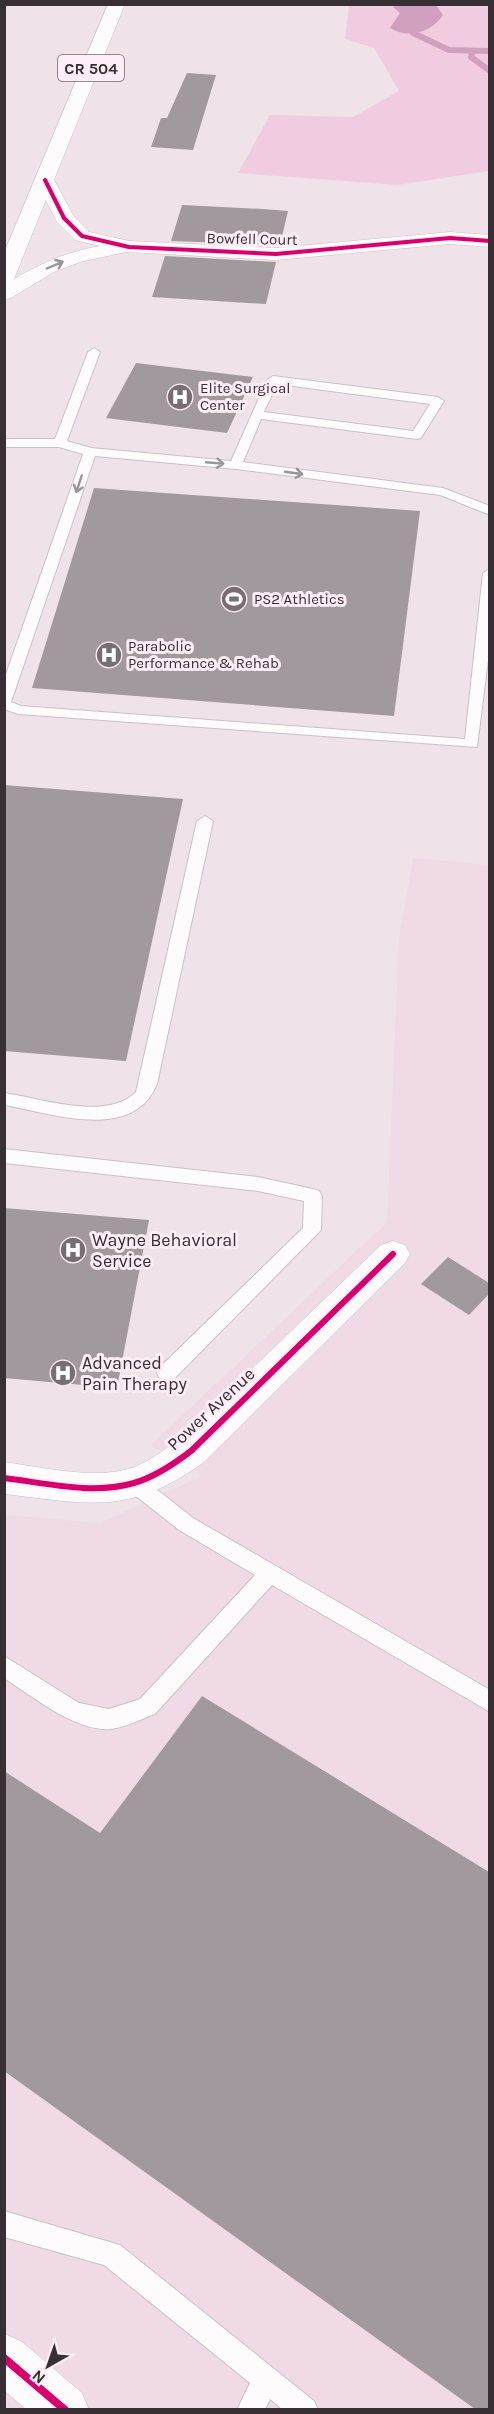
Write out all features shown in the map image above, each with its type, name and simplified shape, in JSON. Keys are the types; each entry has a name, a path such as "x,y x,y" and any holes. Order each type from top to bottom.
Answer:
{"street":[{"name":"CR 504","path":"4,279 117,4"},
{"name":"Bowfell Court","path":"45,180 64,218 82,236 129,247 276,254 450,238 489,241"},
{"name":"Bowfell Court","path":"4,294 47,268 75,257 129,247"},
{"name":"Power Avenue","path":"4,1478 103,1487 134,1483 164,1470 191,1451 393,1254"},
{"path":"4,2358 65,2409"}],"lane":[{"path":"60,443 94,352"},
{"path":"236,465 257,415 273,380 438,401 417,435 257,415"},
{"path":"4,443 60,443 90,452 236,465 442,492 489,511"},
{"path":"90,452 8,698 4,703 18,710 472,744 489,573"},
{"path":"4,1099 91,1114 117,1112 140,1100 148,1084 205,820"},
{"path":"4,1156 258,1184 313,1197 312,1230 167,1373"},
{"path":"134,1483 186,1524 489,1702"},
{"path":"4,1666 74,1712 109,1719 147,1707 270,1573"},
{"path":"4,2224 111,2254 304,2409"},
{"path":"250,2409 267,2379"}],"shaded area":[{"path":"349,5 489,5 489,171 397,185 238,173 270,115 353,117 399,91 374,48 345,39"},
{"path":"396,5 436,5 443,15 426,30 404,33 390,28 400,13 393,7"},
{"path":"413,858 489,865 489,2409 5,2410 5,1515 100,1523 202,1476 151,1445 387,1222 399,938"}],"building":[{"path":"187,73 216,75 193,150 151,147 161,118 167,118"},
{"path":"182,205 288,211 280,245 171,241"},
{"path":"165,256 276,262 266,304 152,297"},
{"name":"Elite Surgical Center","path":"136,363 253,377 227,433 106,418"},
{"name":"PS2 Athletics","path":"94,488 420,511 394,716 32,688"},
{"path":"4,785 183,799 126,1061 4,1051"},
{"path":"4,1208 149,1220 117,1388 4,1378"},
{"path":"448,1257 489,1283 489,1294 469,1315 421,1284"},
{"path":"202,1696 489,1872 489,2409 475,2409 4,2071 4,1771 100,1833"}],"waterway":[{"path":"419,4 413,33 449,50 490,51"},
{"path":"472,53 471,57 490,71"}],"cycle path":[{"path":"45,180 64,218 82,236 129,247 276,254 450,238 490,241"},
{"path":"4,1478 70,1486 104,1487 134,1483 164,1469 191,1451 393,1254"},
{"path":"4,2358 65,2410"}],"place":[{"name":"Elite Surgical Center","path":"180,397"},
{"name":"PS2 Athletics","path":"234,599"},
{"name":"Parabolic Performance & Rehab","path":"109,655"},
{"name":"Wayne Behavioral Service","path":"73,1250"},
{"name":"Advanced Pain Therapy","path":"63,1373"}]}
